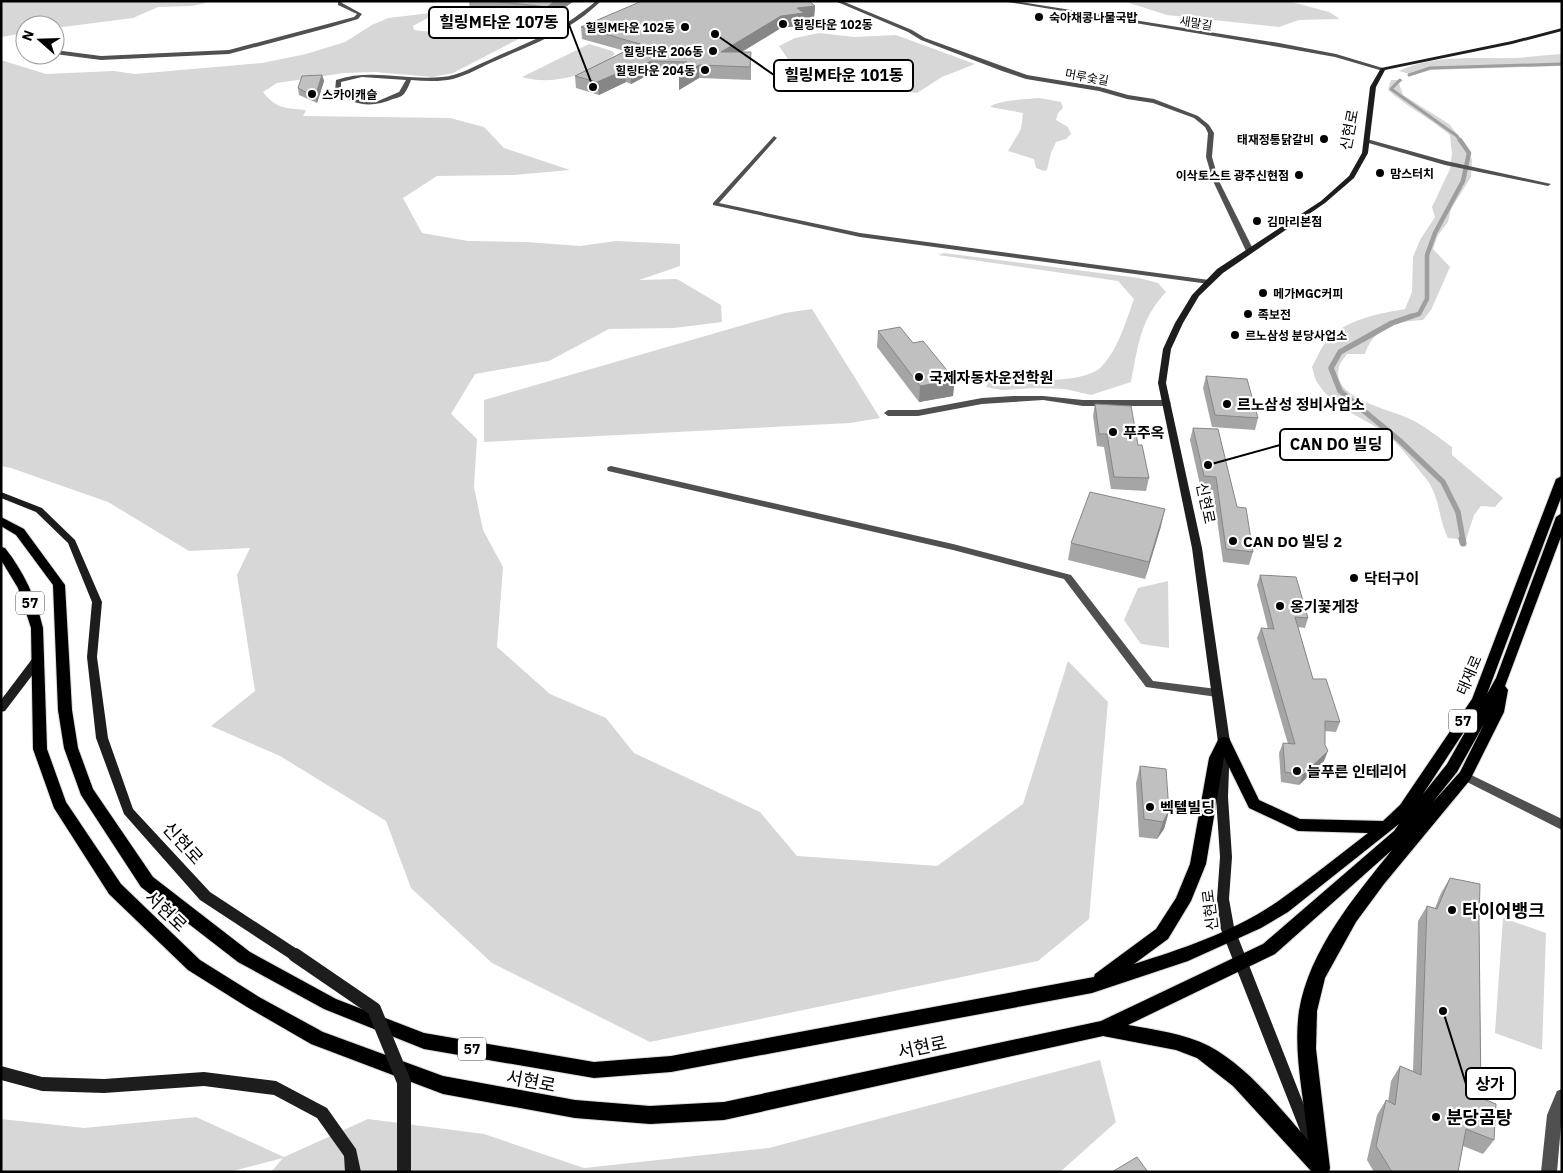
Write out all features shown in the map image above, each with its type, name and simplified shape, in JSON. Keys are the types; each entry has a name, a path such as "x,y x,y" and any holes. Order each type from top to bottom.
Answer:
{"main road":[{"path":"1383,69 1518,41 1562,29"},
{"name":"신현로","path":"1322,1170 1230,934 1223,899 1226,857 1222,797 1224,742 1197,548 1162,382 1167,349 1179,323 1196,295 1220,270 1323,202 1352,177 1365,154 1374,87 1383,69"},
{"name":"태재로","path":"1282,907 1386,827 1405,808 1478,700 1562,479"},
{"name":"신현로","path":"1,496 39,510 72,542 97,602 92,657 102,738 128,811 205,896 374,1009 404,1082 404,1172"},
{"name":"태재로","path":"1299,924 1399,835 1452,768 1503,678 1562,517"},
{"name":"서현로","path":"1,521 20,532 59,585 65,710 71,748 86,791 147,882 244,957 330,1004 424,1041 594,1070 671,1064 1092,986 1182,956 1255,923 1282,907"},
{"name":"서현로","path":"1,551 24,585 37,628 36,662 40,749 59,804 115,889 194,964 253,1002 317,1038 443,1085 575,1109 650,1114 724,1111 1103,1028 1269,949 1299,924"},
{"path":"1,708 36,662"},
{"path":"1322,1170 1307,1049 1308,1011 1317,977 1350,917 1401,850 1464,776 1497,712 1503,678"},
{"path":"1224,742 1254,804 1298,825 1386,827"},
{"path":"1092,986 1162,934 1183,901 1198,864 1216,758 1224,742"},
{"path":"1399,835 1426,821"},
{"path":"1103,1028 1188,1045 1214,1059 1247,1086 1322,1170"},
{"path":"1,1073 42,1084 104,1086 204,1079 276,1088 322,1113 351,1154 353,1172"}],"street":[{"path":"65,53 101,58 229,52 329,26 356,18 360,14 340,4 340,1"},
{"path":"408,80 403,92 389,100 376,104 357,103 348,100 338,91 338,81 348,76 444,80 465,73 562,31 599,1"},
{"name":"머루숯길","path":"837,1 910,31 922,39 1004,70 1026,77 1100,88 1127,97 1154,101 1196,117 1207,126 1211,133 1209,157 1216,181 1250,251"},
{"name":"새말길","path":"1004,1 1336,56 1383,69"},
{"path":"774,138 715,204 860,235 1209,282"},
{"path":"1367,141 1445,163 1548,184"},
{"path":"888,413 918,413 982,400 1013,398 1043,398 1083,403 1167,403"},
{"path":"611,469 953,547 1067,577 1150,684 1217,693"},
{"path":"1464,776 1562,825"},
{"path":"1549,1172 1554,1115 1562,1096"}],"shaded area":[{"path":"1,1 215,1 192,6 158,7 133,18 65,27 65,15 15,15 15,35 1,37"},
{"path":"1123,1 1288,1 1329,12 1340,19 1299,20 1279,27 1167,15"},
{"path":"439,12 413,26 414,30 430,32 512,25 544,26 453,73 433,77 375,72 344,73 277,83 263,92 277,105 306,110 303,116 450,118 484,127 504,148 570,170 514,175 437,176 403,198 422,233 468,241 526,242 580,246 616,241 680,244 680,266 639,280 677,279 721,305 722,322 674,328 609,329 549,361 475,374 451,414 477,439 474,487 483,530 503,567 497,647 550,694 606,718 634,753 760,812 797,856 937,866 1023,804 1068,661 1108,702 1089,919 1038,961 650,1042 492,963 411,888 386,821 280,756 211,726 255,691 237,575 250,548 189,551 108,502 1,466 1,60 46,74 114,71 135,74 262,63 306,54 345,42 372,25 388,18"},
{"path":"819,33 854,37 896,35 975,64 942,77 917,93 816,81 793,81 790,62 779,46 795,38"},
{"path":"589,44 612,51 615,54 594,68 571,77 546,80 522,77"},
{"path":"1562,54 1562,66 1431,70 1413,75 1399,71 1427,62 1441,60 1515,58"},
{"path":"1391,80 1404,80 1399,83 1403,95 1449,124 1465,144 1472,160 1471,177 1451,209 1448,222 1438,235 1433,249 1450,267 1431,310 1423,320 1396,324 1380,332 1369,345 1365,354 1347,354 1339,367 1339,378 1352,395 1410,419 1437,436 1452,447 1452,455 1503,498 1495,507 1481,506 1474,515 1466,540 1448,538 1433,490 1403,451 1381,430 1347,411 1325,393 1316,379 1312,367 1323,346 1339,330 1371,316 1405,309 1412,292 1413,257 1420,240 1435,217 1432,207 1450,169 1452,154 1450,135 1388,90"},
{"path":"1040,98 1061,102 1063,108 1058,113 1056,120 1068,127 1071,134 1066,139 1056,142 1047,170 1044,171 1036,168 1034,159 1008,151 1021,129 1023,113 990,107 1006,101"},
{"path":"944,253 1139,278 1158,283 1166,292 1157,302 1145,323 1138,345 1131,382 1091,395 1065,389 1002,390 986,387 989,381 1065,379 1092,373 1101,367 1112,352 1121,335 1134,299 1118,281 938,255"},
{"path":"812,309 880,418 850,423 484,442 484,400 785,313"},
{"path":"1168,581 1169,648 1141,644 1124,620 1138,588"},
{"path":"1503,918 1546,933 1542,1050 1495,1033"},
{"path":"1100,1060 1116,1122 1060,1172 271,1172 283,1158 229,1172 1,1172 1,1119 84,1128 196,1117 284,1157 368,1119 484,1134 584,1168 769,1148"}],"building":[{"path":"493,1 555,1 547,7"},
{"path":"642,1 809,1 815,6 797,8 804,13 781,16 721,52 751,52 750,67 699,65 679,77 687,62 651,61 630,71 625,70 597,82 575,76 640,44 581,27"},
{"path":"322,75 315,97 298,88 302,76"},
{"path":"900,327 913,343 923,341 955,380 920,386 878,331"},
{"path":"1206,376 1247,379 1258,418 1215,415"},
{"path":"1095,404 1131,406 1138,445 1142,445 1149,478 1114,477 1107,434 1099,434"},
{"path":"1193,428 1218,429 1237,507 1246,508 1253,552 1226,549 1216,477 1204,476"},
{"path":"1090,492 1165,509 1149,562 1071,543"},
{"path":"1260,575 1296,577 1308,618 1295,617 1313,679 1326,679 1340,722 1325,721 1325,745 1328,751 1303,775 1285,772 1283,743 1295,744 1261,628 1274,629"},
{"path":"1140,766 1166,769 1169,811 1163,822 1144,819"},
{"path":"1450,878 1480,884 1481,1098 1496,1104 1494,1140 1466,1129 1458,1172 1392,1172 1376,1146 1386,1100 1395,1105 1400,1066 1421,1075 1427,906 1437,909"},
{"path":"1137,1157 1148,1172 1112,1172"}],"waterway":[{"path":"1409,75 1430,68 1562,64"},
{"path":"1400,80 1391,89 1457,136 1460,141"},
{"path":"1410,317 1419,314 1427,299 1427,255 1435,233 1463,181 1469,153 1460,140"},
{"path":"1410,317 1392,323 1340,352 1331,368 1340,391 1399,440 1443,482 1458,512 1463,540"},
{"path":"1462,539 1463,543"}],"place":[{"name":"숙아채콩나물국밥","path":"1039,17"},
{"name":"힐링타운 102동","path":"783,24"},
{"name":"힐링M타운 102동","path":"685,27"},
{"name":"힐링M타운 101동","path":"715,34"},
{"name":"힐링타운 206동","path":"713,51"},
{"name":"힐링타운 204동","path":"705,70"},
{"name":"힐링M타운 107동","path":"593,87"},
{"name":"스카이캐슬","path":"312,94"},
{"name":"태재정통닭갈비","path":"1324,139"},
{"name":"맘스터치","path":"1380,173"},
{"name":"이삭토스트 광주신현점","path":"1299,175"},
{"name":"김마리본점","path":"1257,221"},
{"name":"메가MGC커피","path":"1263,293"},
{"name":"족보전","path":"1248,314"},
{"name":"르노삼성 분당사업소","path":"1235,335"},
{"name":"국제자동차운전학원","path":"919,377"},
{"name":"르노삼성 정비사업소","path":"1227,404"},
{"name":"푸주옥","path":"1113,432"},
{"name":"CAN DO 빌딩","path":"1208,465"},
{"name":"CAN DO 빌딩 2","path":"1233,541"},
{"name":"닥터구이","path":"1354,578"},
{"name":"옹기꽃게장","path":"1280,606"},
{"name":"늘푸른 인테리어","path":"1297,771"},
{"name":"벡텔빌딩","path":"1150,807"},
{"name":"타이어뱅크","path":"1452,910"},
{"name":"상가","path":"1443,1011"},
{"name":"분당곰탕","path":"1436,1117"}]}
